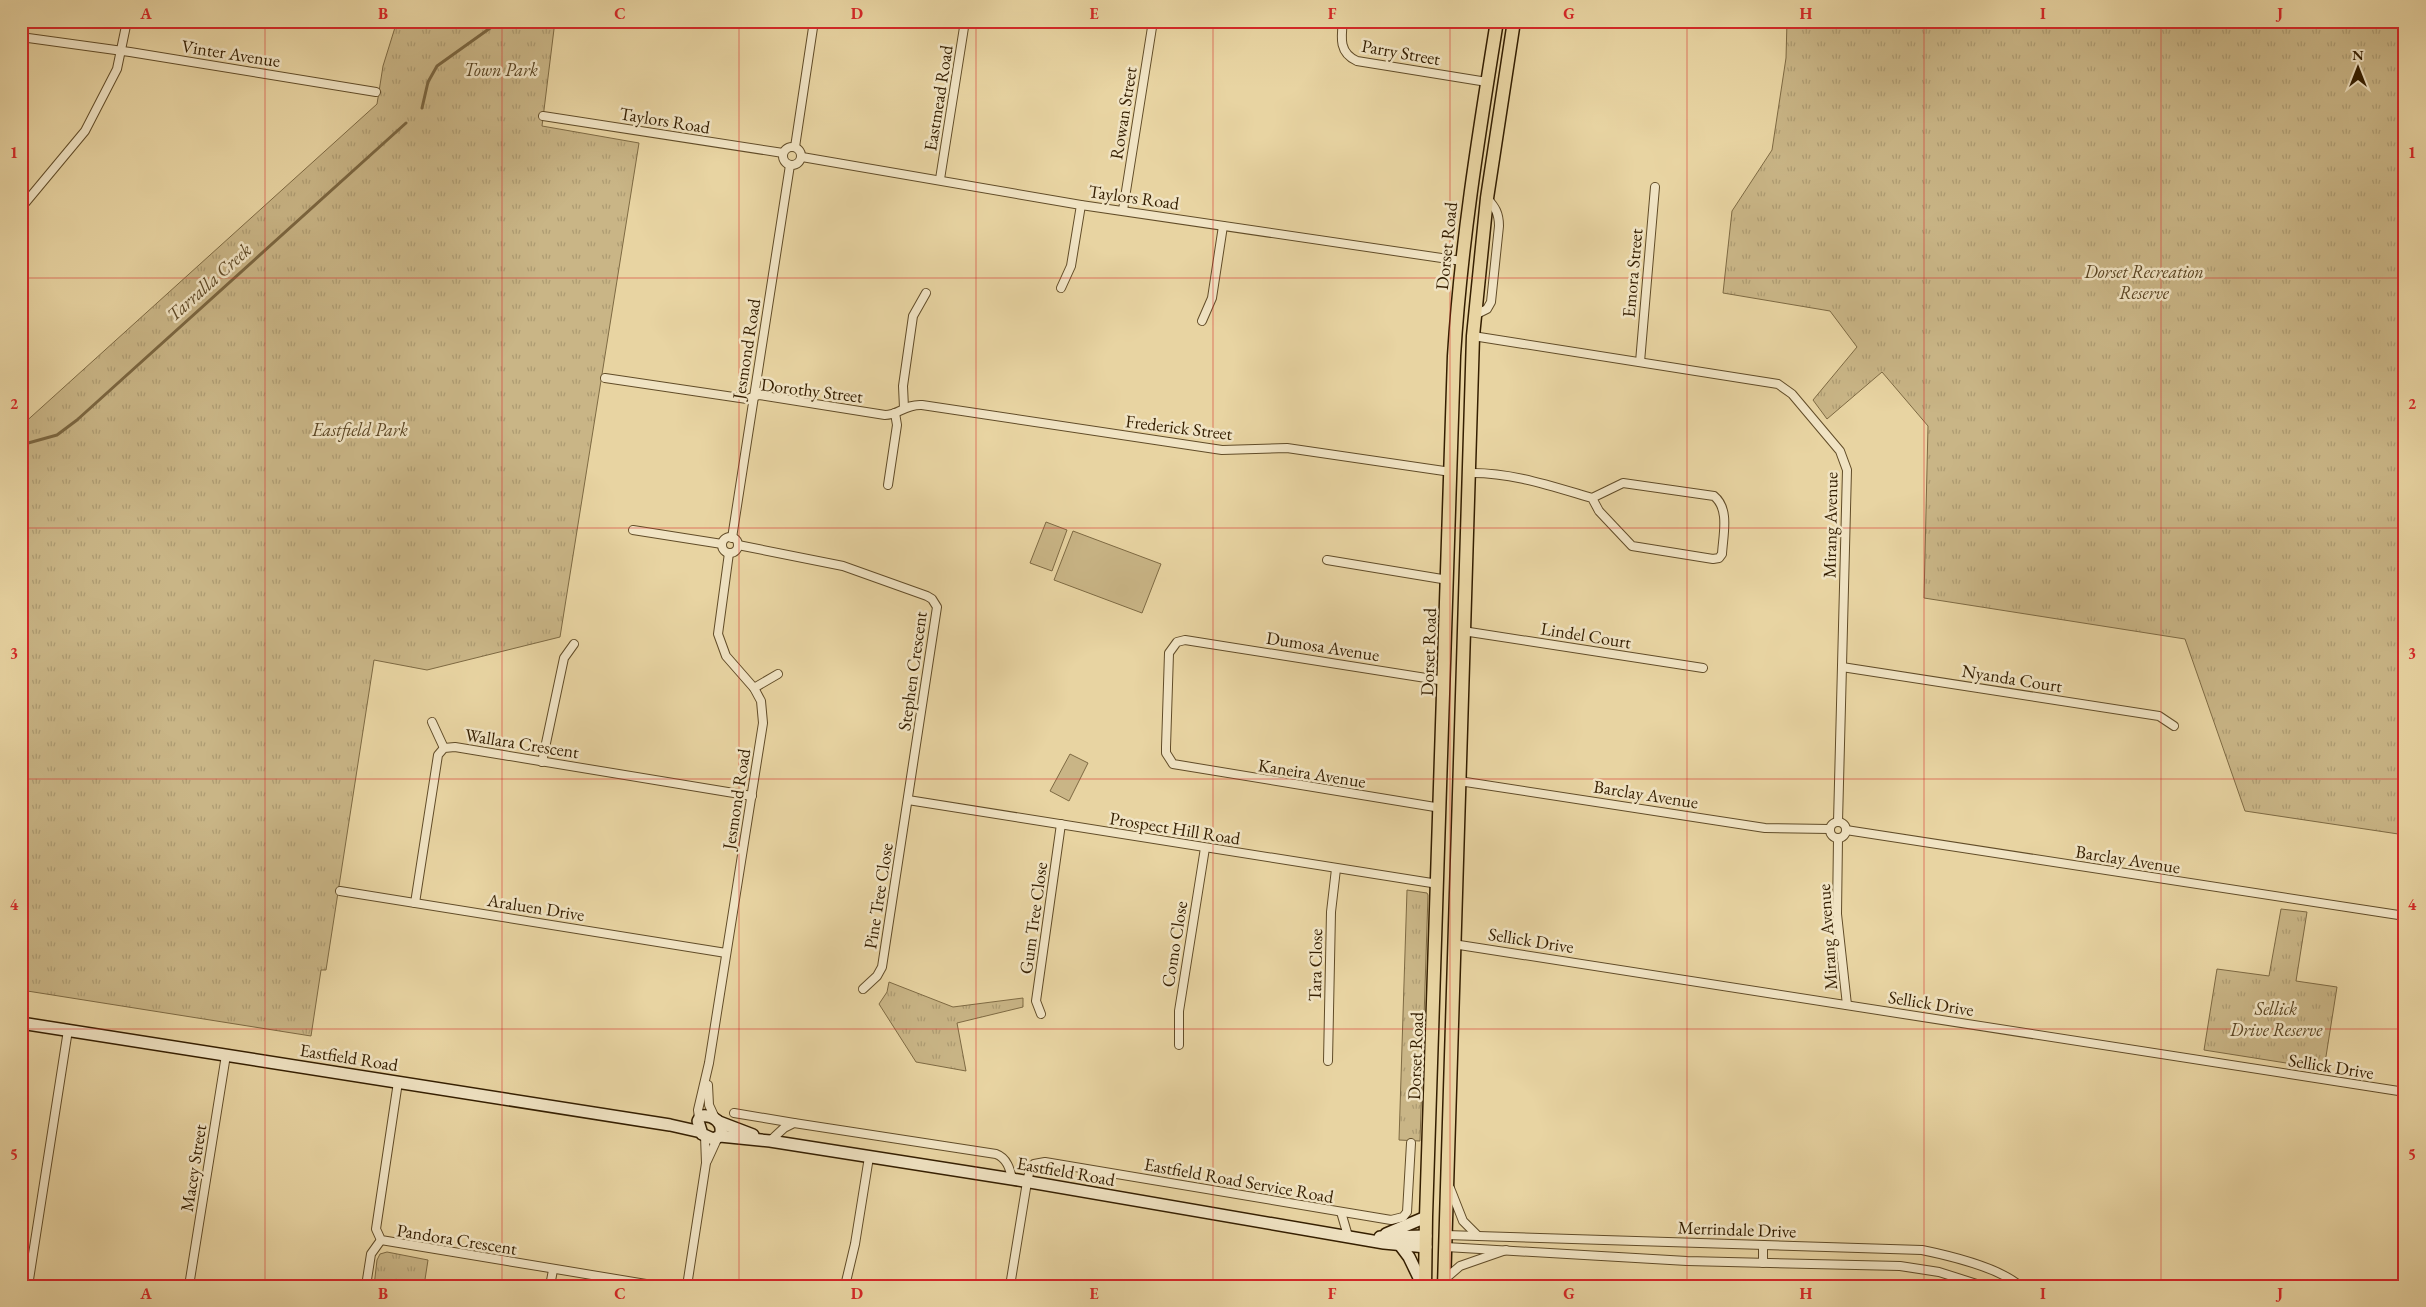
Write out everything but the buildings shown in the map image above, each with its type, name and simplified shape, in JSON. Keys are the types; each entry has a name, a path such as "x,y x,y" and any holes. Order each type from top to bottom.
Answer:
{"main road":[{"name":"Dorset Road","path":"1424,1286 1441,808 1454,356 1471,180 1497,21"},
{"name":"Dorset Road","path":"1444,1282 1474,315 1487,198 1514,21"},
{"path":"1462,262 1479,263"},
{"path":"1451,472 1468,474"},
{"path":"1445,681 1462,682"},
{"path":"1436,943 1453,944"},
{"name":"Eastfield Road","path":"21,1023 670,1125 703,1134 768,1141 1012,1179 1400,1245 1426,1241"},
{"name":"Eastfield Road","path":"670,1125 705,1116 768,1141"},
{"path":"699,1118 703,1134"},
{"path":"717,1120 722,1131 719,1136"},
{"path":"1378,1237 1426,1217"},
{"name":"Eastfield Road","path":"1360,1238 1378,1237 1446,1241"},
{"path":"1400,1245 1409,1257 1424,1286"}],"street":[{"path":"21,208 85,131 113,78 121,52 127,21"},
{"path":"795,147 814,21"},
{"name":"Eastmead Road","path":"940,179 965,21"},
{"name":"Rowan Street","path":"1123,210 1153,21"},
{"name":"Parry Street","path":"1343,21 1341,45 1346,54 1357,61 1487,82"},
{"name":"Vinter Avenue","path":"21,37 376,92"},
{"name":"Taylors Road","path":"543,116 783,153"},
{"path":"795,147 800,149 802,157 798,164 790,165 784,159 783,153 786,148 795,147"},
{"name":"Taylors Road","path":"802,157 940,179 1081,205 1462,262"},
{"name":"Jesmond Road","path":"732,538 790,165"},
{"name":"Emora Street","path":"1640,362 1655,187"},
{"path":"1474,315 1487,309 1491,302 1499,216 1496,208 1487,198"},
{"path":"1061,288 1071,266 1081,205"},
{"path":"1202,321 1212,298 1223,226"},
{"path":"888,485 897,425 896,413 904,408 903,386 913,316 926,293"},
{"name":"Mirang Avenue","path":"1473,336 1771,382 1784,386 1844,457 1847,470 1838,822"},
{"name":"Dorothy Street","path":"605,378 747,399 759,395 885,415 896,413"},
{"name":"Frederick Street","path":"904,408 910,405 922,406 1222,450 1287,448 1451,472"},
{"path":"1468,474 1493,472 1592,498 1622,483 1714,496 1721,502 1724,510 1722,554 1719,558 1712,560 1632,546 1599,511 1592,498"},
{"path":"632,530 722,544"},
{"path":"732,538 736,540 738,545 735,551 728,553 724,550 722,544 725,539 732,538"},
{"name":"Stephen Crescent","path":"738,545 843,566 920,593 936,603 938,611 908,800"},
{"name":"Jesmond Road","path":"699,1118 698,1110 709,1063 764,723 761,701 754,688 726,656 718,634 728,553"},
{"path":"1327,560 1448,580"},
{"name":"Lindel Court","path":"1464,631 1703,668"},
{"name":"Dumosa Avenue","path":"1178,766 1169,759 1166,753 1169,653 1177,642 1197,642 1445,681"},
{"path":"542,762 564,658 574,644"},
{"name":"Nyanda Court","path":"1842,667 2159,716 2174,726"},
{"path":"754,688 778,674"},
{"path":"432,722 444,748"},
{"name":"Wallara Crescent","path":"415,903 438,756 444,748 455,747 752,796"},
{"name":"Kaneira Avenue","path":"1178,766 1441,808"},
{"name":"Barclay Avenue","path":"1459,781 1765,828 1830,829"},
{"name":"Prospect Hill Road","path":"908,800 1438,884"},
{"name":"Pine Tree Close","path":"863,989 877,976 882,967 908,800"},
{"path":"1838,822 1843,823 1846,830 1843,836 1838,838 1833,836 1830,829 1834,823 1838,822"},
{"name":"Gum Tree Close","path":"1041,1014 1036,1001 1061,824"},
{"name":"Barclay Avenue","path":"1846,830 2405,916"},
{"name":"Mirang Avenue","path":"1838,838 1837,914 1846,1005"},
{"name":"Como Close","path":"1178,1045 1179,1011 1205,848"},
{"name":"Tara Close","path":"1328,1062 1331,912 1336,869"},
{"name":"Araluen Drive","path":"340,891 726,953"},
{"name":"Sellick Drive","path":"1453,944 2405,1092"},
{"path":"28,1286 68,1030"},
{"name":"Macey Street","path":"189,1286 226,1055"},
{"name":"Jesmond Road","path":"709,1063 708,1094 717,1120"},
{"name":"Pandora Crescent","path":"398,1082 376,1229 381,1240 658,1286"},
{"path":"734,1113 996,1154 1002,1156 1007,1163 1012,1179"},
{"path":"768,1141 794,1122"},
{"path":"687,1286 706,1163 703,1134"},
{"path":"706,1163 719,1136"},
{"name":"Eastfield Road Service Road","path":"1027,1182 1032,1166 1045,1162 1391,1220 1403,1217 1409,1205 1411,1143"},
{"path":"845,1286 855,1244 869,1156"},
{"path":"1010,1286 1027,1182"},
{"path":"1447,1182 1464,1221 1477,1235"},
{"name":"Eastfield Road Service Road","path":"1341,1212 1348,1236"},
{"name":"Merrindale Drive","path":"1446,1241 1477,1235 1922,1250 1941,1254 2010,1277 2020,1286"},
{"path":"366,1286 371,1254 381,1240"},
{"name":"Merrindale Drive","path":"1446,1241 1510,1249 1654,1259 1910,1267 1939,1272 1983,1286"},
{"path":"1654,1259 1655,1242"},
{"path":"1763,1245 1763,1263"},
{"path":"1444,1282 1460,1266 1510,1249"},
{"path":"550,1286 553,1270"}],"green space":[{"name":"Eastfield Park","path":"397,21 555,21 542,126 639,143 560,637 427,670 374,660 326,970 321,970 311,1036 21,990 21,426 377,104 383,66"},
{"name":"Dorset Recreation Reserve","path":"1787,21 2405,21 2405,835 2245,811 2185,639 1924,598 1928,426 1882,372 1827,419 1813,400 1857,347 1830,311 1723,293 1732,211 1772,150 1786,58"},
{"path":"1046,522 1067,530 1052,571 1030,563"},
{"path":"1073,531 1161,564 1142,613 1054,580"},
{"path":"1070,754 1088,763 1069,801 1050,791"},
{"path":"1407,890 1427,893 1428,895 1420,1141 1399,1140"},
{"name":"Sellick Drive Reserve","path":"2281,909 2307,912 2296,981 2337,987 2324,1069 2204,1050 2217,969 2269,976"},
{"path":"889,982 953,1007 1023,998 1023,1007 957,1023 966,1071 916,1062 879,1004 887,992"},
{"path":"387,1252 428,1260 424,1286 374,1286 377,1260 380,1254"}],"waterway":[{"name":"Tarralla Creek","path":"422,108 428,82 437,66 493,26 496,21"},
{"name":"Tarralla Creek","path":"21,445 57,435 77,420 406,123"}],"park label":[{"name":"Town Park","path":"501,69"}]}
